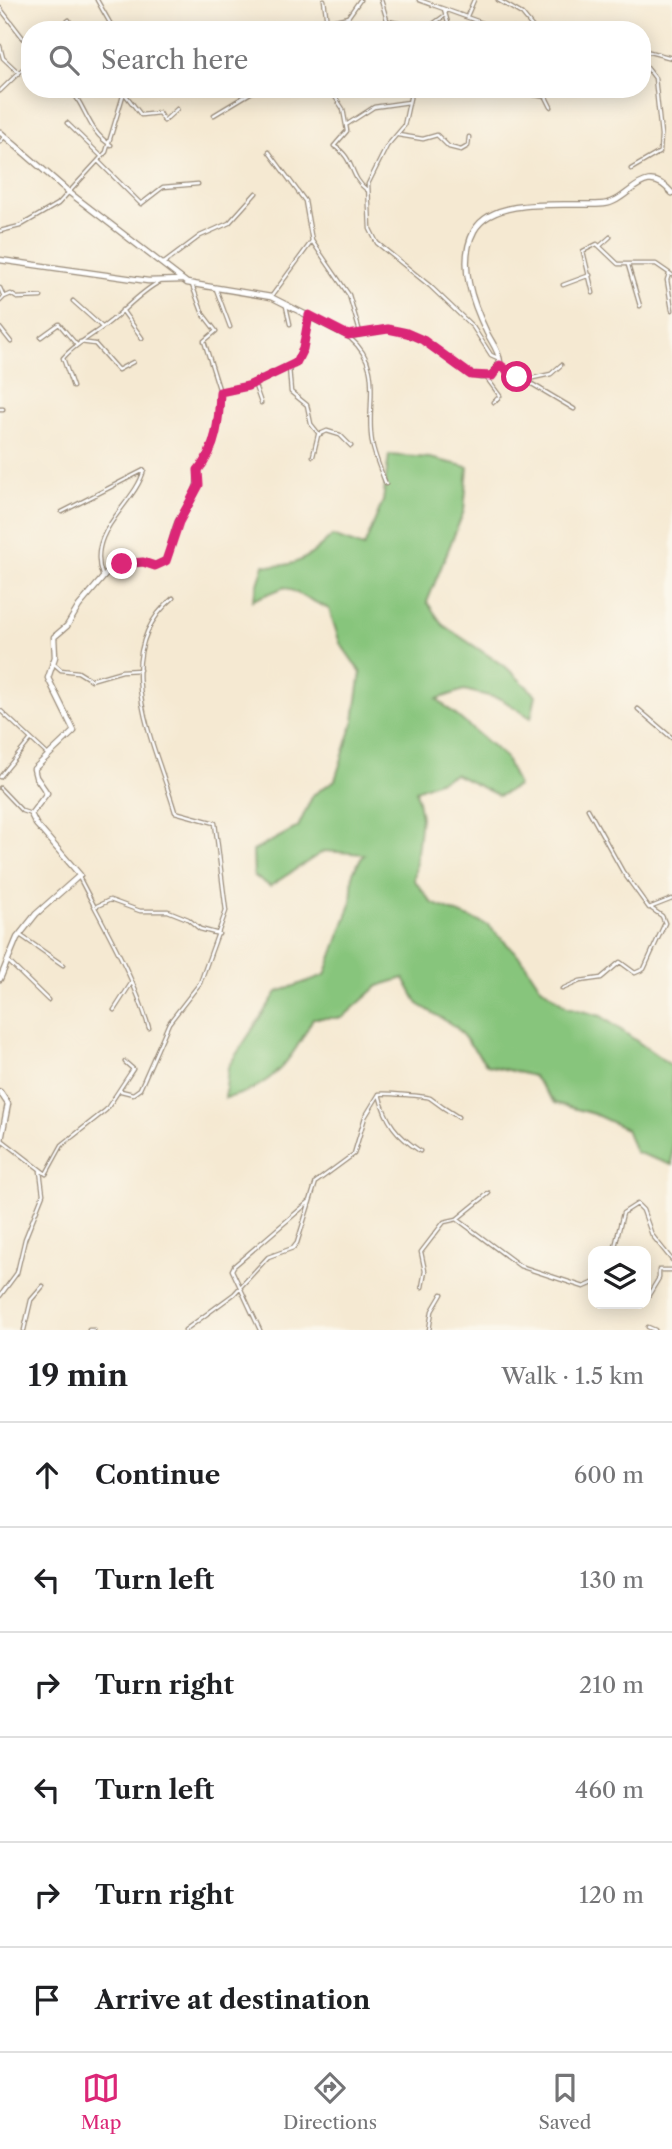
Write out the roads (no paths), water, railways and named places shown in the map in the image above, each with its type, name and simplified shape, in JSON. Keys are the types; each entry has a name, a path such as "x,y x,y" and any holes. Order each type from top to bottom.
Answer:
{"street":[{"path":"97,0 109,21"},
{"path":"324,0 327,21"},
{"path":"331,21 348,17 360,0"},
{"path":"381,0 388,21"},
{"path":"419,0 477,21"},
{"path":"466,17 474,0"},
{"path":"498,0 522,14 528,21"},
{"path":"0,8 21,35"},
{"path":"444,9 446,21"},
{"path":"437,21 444,16"},
{"path":"0,46 3,58 20,74 0,91"},
{"path":"651,52 672,58"},
{"path":"631,169 641,161 658,156 661,144 656,78 651,72"},
{"path":"77,98 86,120 111,145"},
{"path":"0,231 34,219 70,193 111,145 123,98"},
{"path":"129,98 141,116 159,113 164,121 177,109"},
{"path":"214,115 242,98"},
{"path":"336,98 343,109 346,133 334,146 346,153 358,183 367,190"},
{"path":"410,98 404,125 378,161 367,190 370,229 377,243 430,286 473,327 491,355 524,380 574,408"},
{"path":"546,98 551,107"},
{"path":"345,126 374,107 409,102"},
{"path":"67,123 102,157"},
{"path":"0,142 2,134 70,193 182,280 192,285 271,298 348,335 366,354 372,384 372,442 386,484"},
{"path":"397,135 423,139 437,135 449,148 461,150 468,146 469,137"},
{"path":"269,152 305,201 312,241 349,295 361,335"},
{"path":"98,161 141,204 163,187 198,184"},
{"path":"500,362 482,320 465,262 471,237 482,220 493,214 528,205 613,203 635,184 646,181 663,185 672,193"},
{"path":"161,265 205,232 229,223 256,193"},
{"path":"593,293 591,275 583,251 601,245 610,237"},
{"path":"271,298 312,241"},
{"path":"601,245 618,264 656,264 671,274 667,280 672,310"},
{"path":"0,260 160,281 182,280"},
{"path":"628,265 640,306"},
{"path":"563,285 591,275"},
{"path":"73,387 62,360 78,343 160,281"},
{"path":"31,814 47,793 34,773 37,764 74,731 48,678 54,637 67,626 102,575 116,565 143,562 155,566 168,558 179,522 199,485 198,470 208,457 218,428 220,392 204,341 216,331 203,314 192,285"},
{"path":"0,288 4,298"},
{"path":"216,289 230,327"},
{"path":"0,301 11,294 17,298 41,297"},
{"path":"74,301 102,327"},
{"path":"285,303 290,324"},
{"path":"122,310 142,338"},
{"path":"220,392 254,383 289,368 302,354 309,315"},
{"path":"41,337 59,324 78,343 95,344 118,370 133,362"},
{"path":"0,328 11,342"},
{"path":"348,335 388,329 414,335 469,374 485,377 492,376 500,362"},
{"path":"524,380 551,374 561,365"},
{"path":"289,368 291,392 307,405 311,424 319,434"},
{"path":"485,377 500,396 494,402"},
{"path":"254,383 261,403"},
{"path":"319,434 336,433 351,446"},
{"path":"313,456 313,444 319,434"},
{"path":"62,512 144,470 102,542 99,566 102,575"},
{"path":"121,1091 133,1094 138,1091 163,1033 200,983 219,934 227,904 217,828 211,821 176,812 144,723 140,670 150,623 159,609 173,598"},
{"path":"52,663 61,670 78,672 91,680 122,671 140,670"},
{"path":"638,709 672,738"},
{"path":"1,711 47,754"},
{"path":"0,777 31,739"},
{"path":"0,788 22,811 31,814 36,824 78,870 79,877 97,906 132,982 149,1028"},
{"path":"562,989 580,981 601,978 620,962 635,973 644,969 665,923 662,916 652,909 623,872 588,808"},
{"path":"0,979 19,935 36,915 79,877"},
{"path":"652,909 672,899"},
{"path":"97,906 110,900 139,911 169,911 188,919 200,929 219,934"},
{"path":"19,935 64,965"},
{"path":"7,959 48,1000"},
{"path":"114,1010 132,982"},
{"path":"0,1092 8,1104 1,1143 40,1171 47,1172 62,1145 105,1112 121,1091 133,1069 125,1062"},
{"path":"185,1330 242,1287 268,1257 293,1248 317,1182 354,1154 365,1117 379,1094 393,1091 410,1097 426,1096 458,1117"},
{"path":"379,1094 388,1122 399,1137 420,1151"},
{"path":"0,1296 17,1273 25,1239 43,1194 40,1171"},
{"path":"422,1287 425,1271 421,1252 444,1222 457,1219 489,1193"},
{"path":"260,1330 232,1270 310,1201"},
{"path":"615,1246 623,1213 637,1204 643,1210 652,1235 672,1260"},
{"path":"457,1219 520,1266 584,1287 588,1285"},
{"path":"651,1293 659,1278 659,1270 672,1270"},
{"path":"24,1330 31,1300 43,1286"},
{"path":"429,1330 432,1311 442,1294"},
{"path":"648,1326 655,1330"},
{"path":"89,1330 94,1330"}]}
